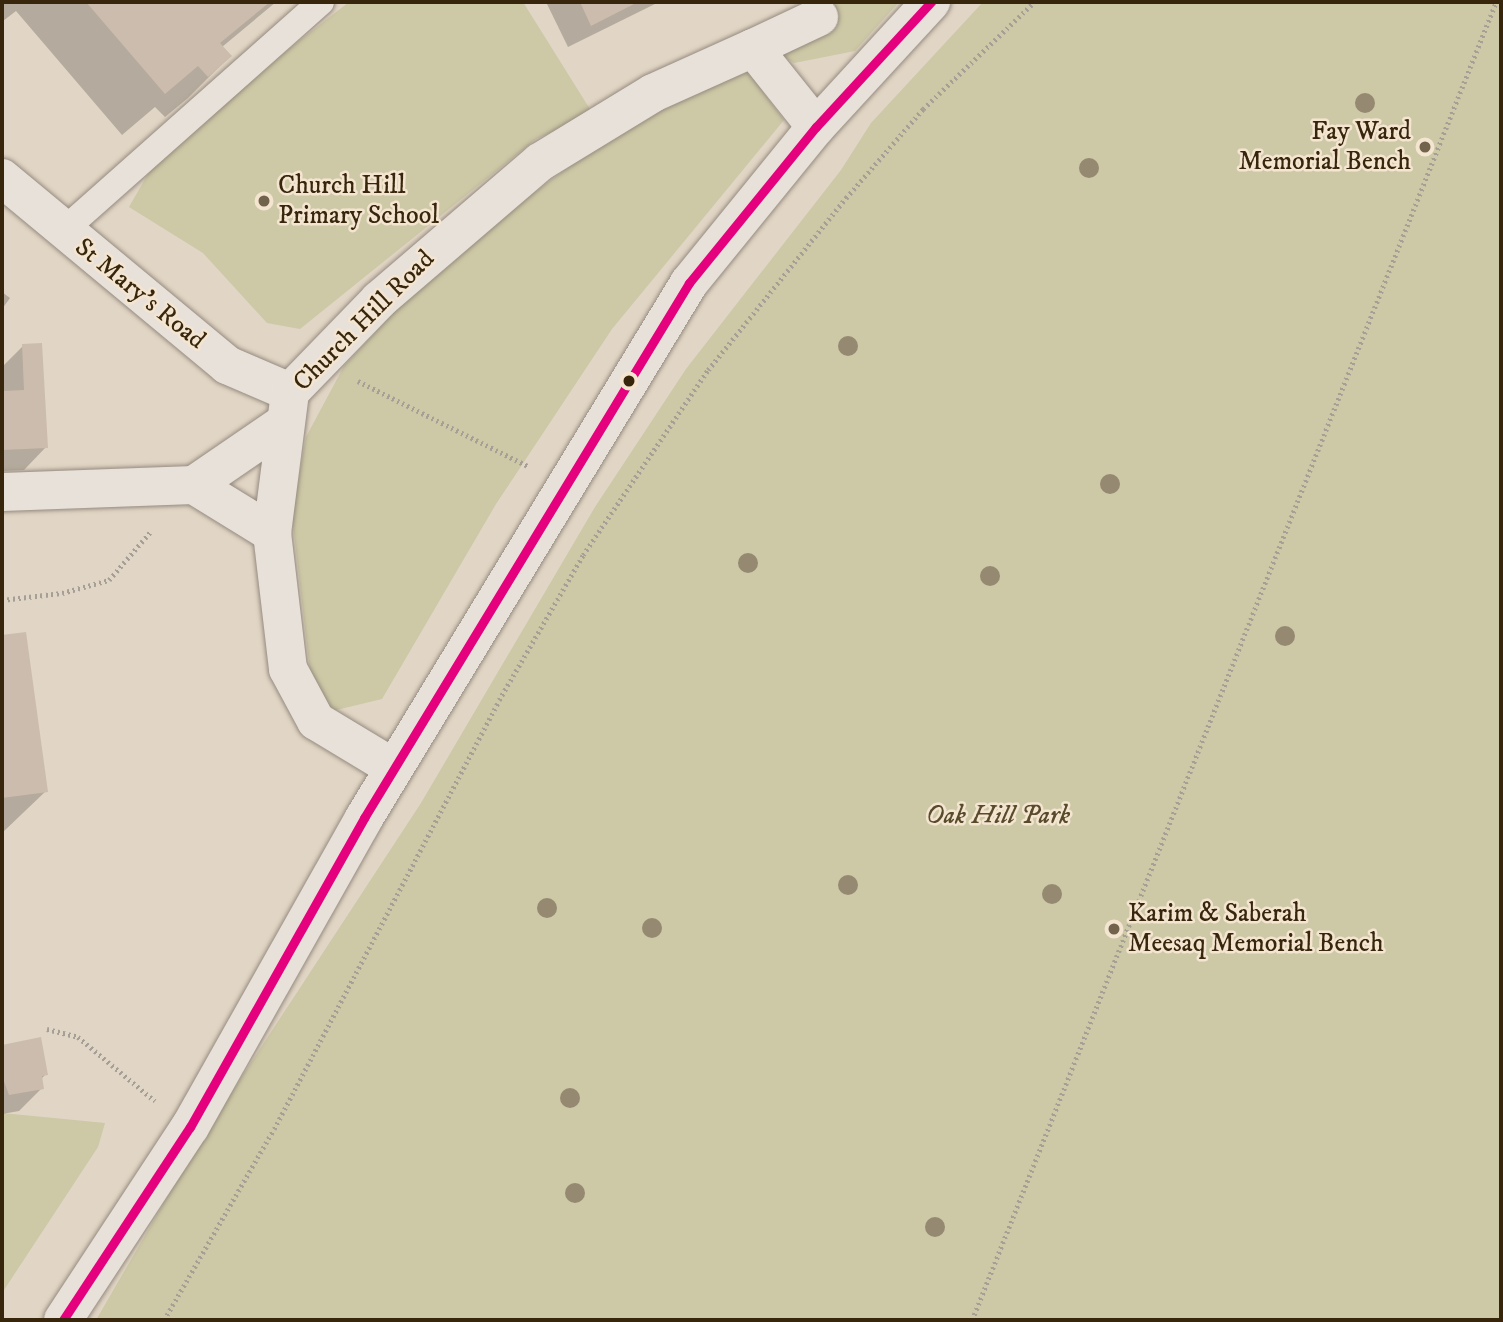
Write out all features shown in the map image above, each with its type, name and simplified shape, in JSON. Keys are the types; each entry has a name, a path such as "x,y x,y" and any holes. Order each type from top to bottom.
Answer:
{"street":[{"path":"63,1320 190,1128 394,768 689,283 816,127 931,2"},
{"name":"Church Hill Road","path":"394,768 316,721 288,669 272,533 287,408 319,362 389,291 541,162 653,93 819,17"},
{"path":"752,48 816,127"},
{"name":"St Mary's Road","path":"2,178 228,365 287,408"},
{"path":"194,485 287,408"},
{"path":"2,492 194,485 272,533"}],"lane":[{"path":"63,231 321,2"}],"path":[{"path":"164,1320 274,1129 499,700 610,515 708,370 846,198 923,109 1034,2"},
{"path":"971,1320 1496,2"},
{"path":"319,362 565,484 610,515"},
{"path":"2,600 62,593 109,580 194,485"},
{"path":"47,1029 78,1037 115,1072 190,1128"}],"green space":[{"path":"349,2 523,2 593,114 536,139 300,329 267,323 203,253 129,207 164,146"},
{"path":"822,2 899,2 855,51 794,63 780,54"},
{"name":"Oak Hill Park","path":"983,2 1501,2 1501,1320 96,1320 201,1139 421,803 595,507 686,369 841,170 871,123"},
{"path":"746,69 784,120 612,329 496,504 382,699 332,711 312,688 292,516 306,437 344,366 400,306 490,225 600,144 677,98"},
{"path":"2,1113 105,1123 98,1147 2,1293"}],"building":[{"path":"86,2 270,2 220,43 232,56 208,77 198,66 165,94"},
{"path":"580,2 638,2 591,26"},
{"path":"42,343 48,448 2,450 2,391 24,390 22,344"},
{"path":"26,632 48,792 2,798 2,635"},
{"path":"41,1037 48,1075 42,1076 44,1089 9,1095 2,1076 2,1045"}],"transit line":[{"path":"63,1320 190,1127 364,818 689,283 816,127 931,2"}],"place":[{"name":"Fay Ward Memorial Bench","path":"1425,147"},
{"name":"Church Hill Primary School","path":"264,201"},
{"name":"Karim & Saberah Meesaq Memorial Bench","path":"1114,929"}]}
